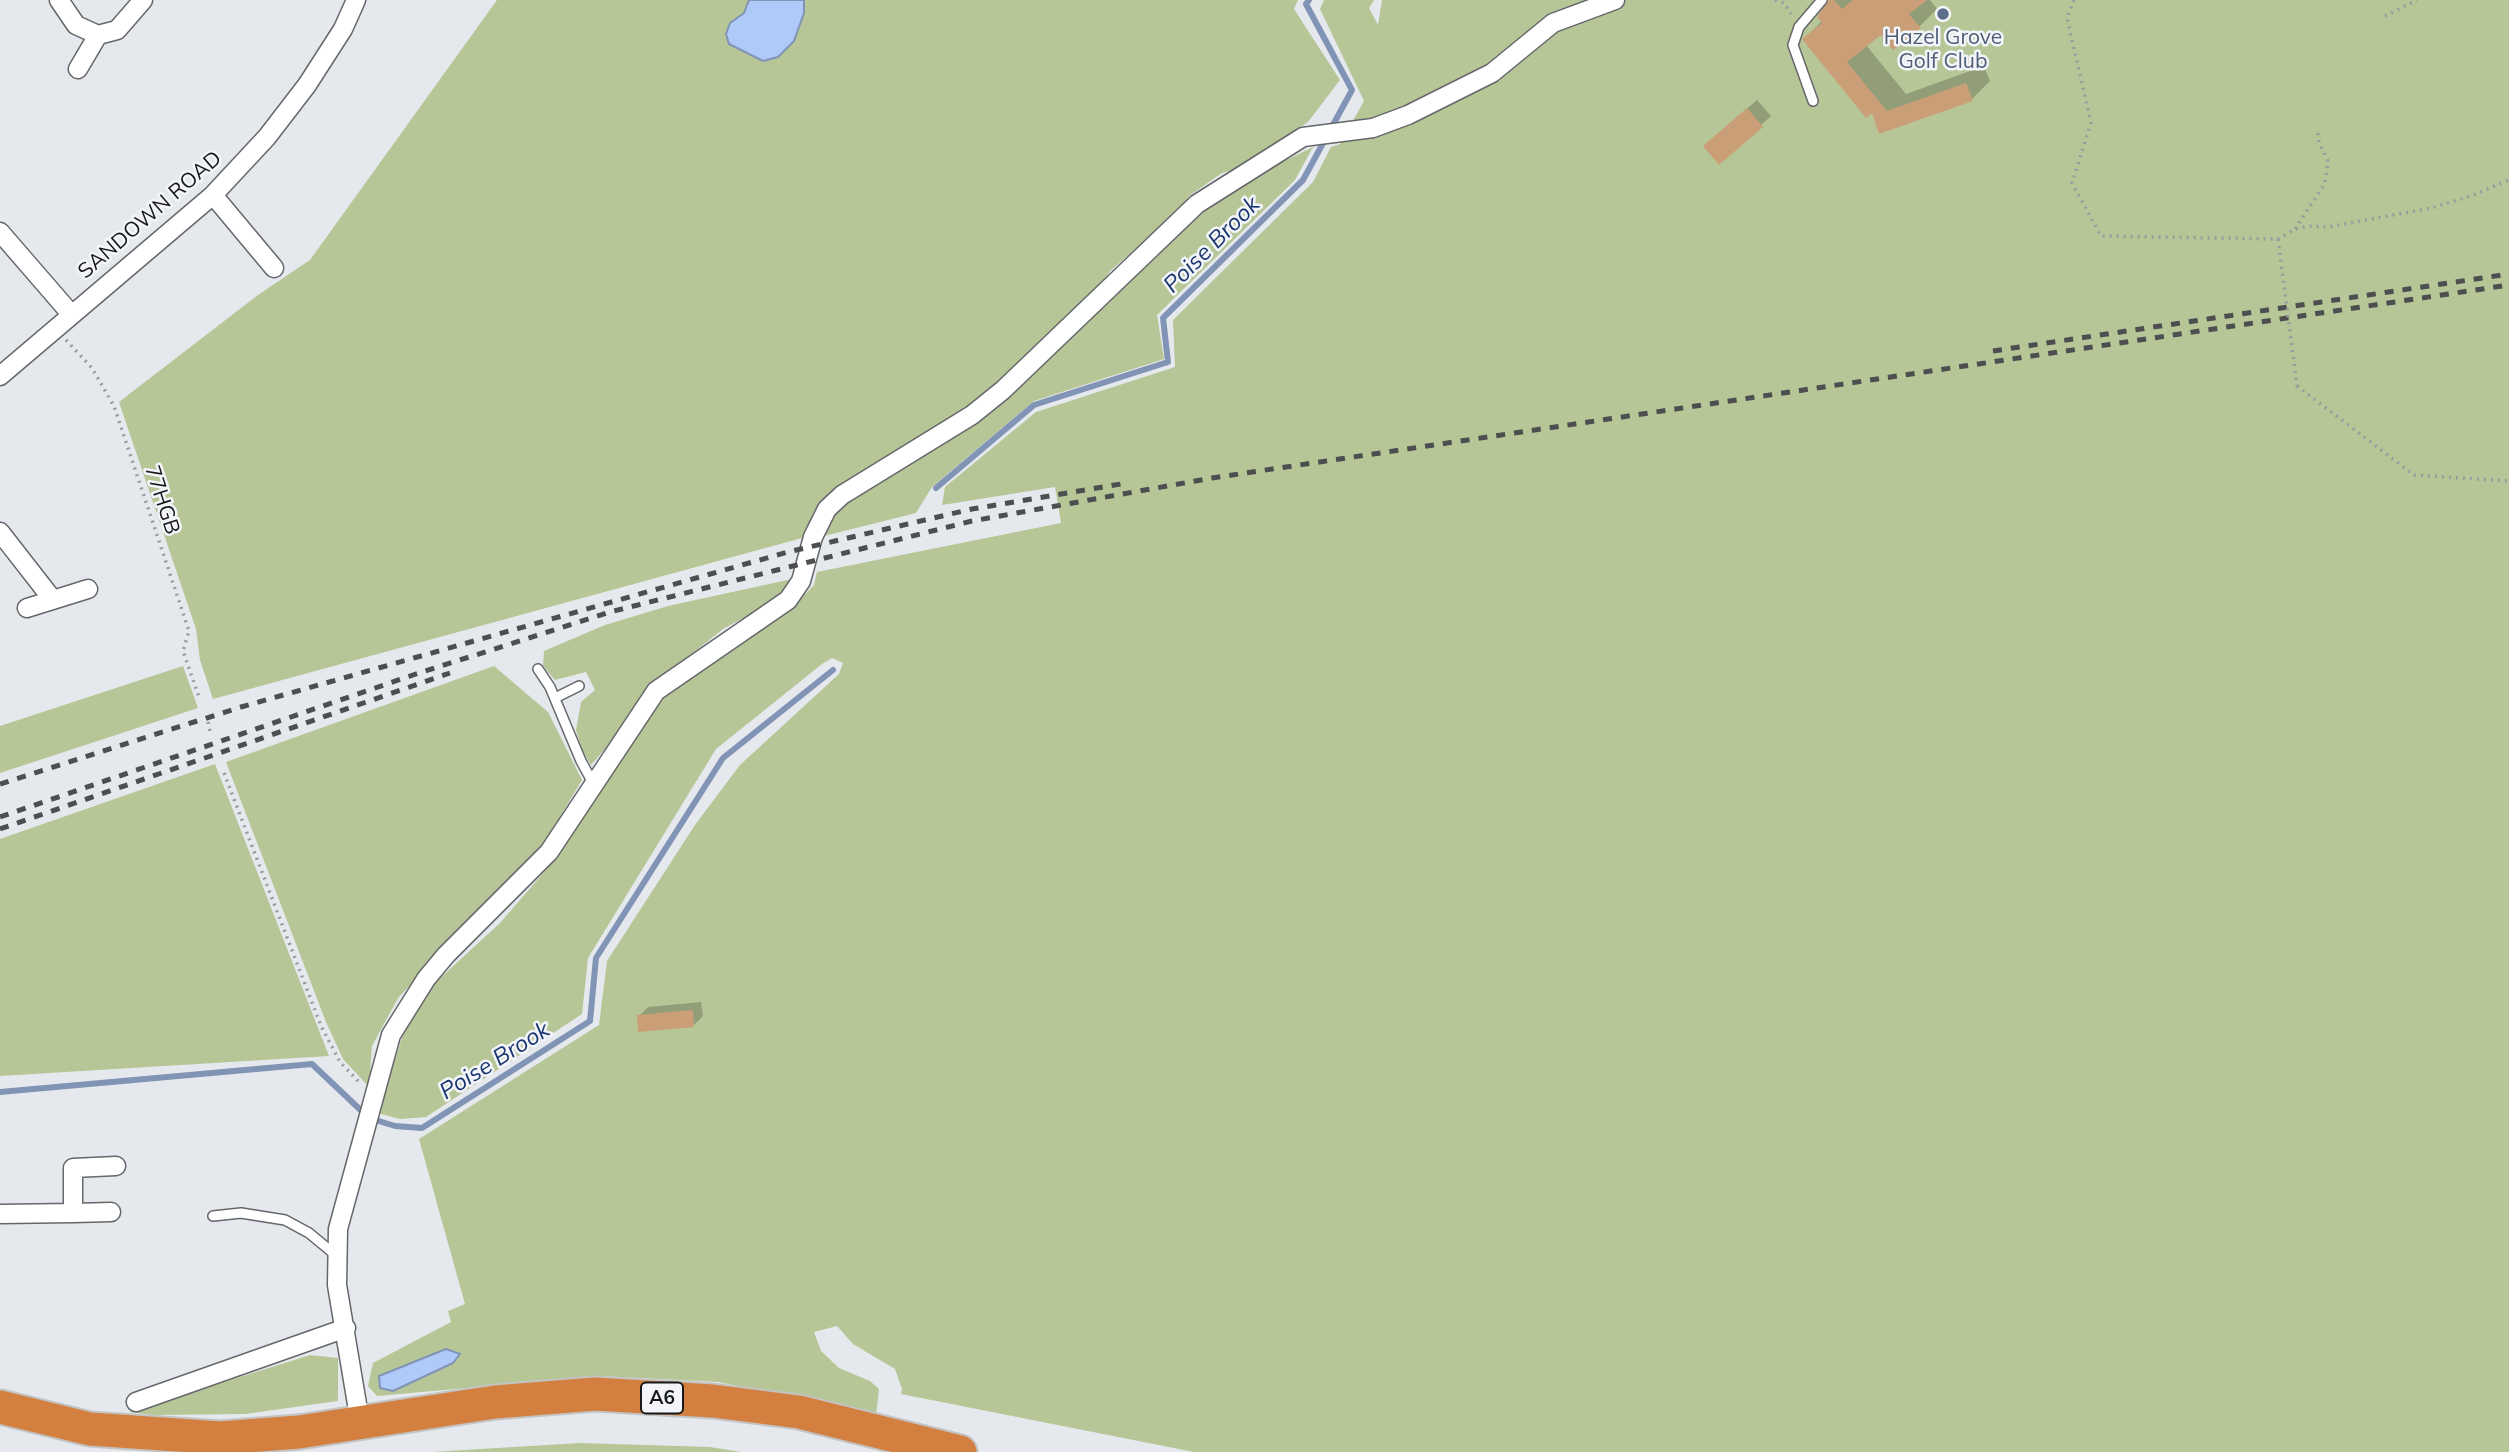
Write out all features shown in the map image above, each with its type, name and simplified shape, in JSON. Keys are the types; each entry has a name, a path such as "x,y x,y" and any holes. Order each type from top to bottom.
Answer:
{"highway":[{"name":"A6","path":"0,1407 90,1429 222,1445 495,1402 595,1394 713,1401 799,1412 960,1452"}],"street":[{"path":"59,0 76,25 98,35 117,30 143,0"},
{"name":"SANDOWN ROAD","path":"0,376 213,195 267,137 307,85 343,29 356,0"},
{"path":"360,1422 337,1285 338,1229 391,1035 426,979 549,852 656,691 788,600 801,581 813,537 823,518 842,495 972,415 1003,390 1197,204 1303,137 1315,133 1373,128 1408,116 1474,84 1553,23 1615,0"},
{"path":"78,69 98,35"},
{"path":"213,195 274,268"},
{"path":"0,232 71,314"},
{"path":"0,532 53,600"},
{"path":"27,608 88,589"},
{"path":"74,1213 73,1168 116,1166"},
{"path":"0,1214 111,1212"},
{"path":"136,1402 346,1328"}],"lane":[{"path":"1813,101 1793,45 1799,27 1822,0"},
{"path":"538,669 555,698 580,761 593,783"},
{"path":"555,698 579,686"},
{"path":"213,1216 241,1213 285,1220 309,1233 338,1258"}],"path":[{"path":"1775,0 1783,3 1799,27"},
{"path":"2074,0 2067,18 2091,123 2072,183 2101,236 2278,239 2295,229 2324,185 2328,161 2319,143 2318,133"},
{"path":"2385,16 2417,0"},
{"path":"2295,229 2328,227 2431,208 2471,196 2509,180"},
{"path":"2278,239 2297,386 2414,475 2509,481"},
{"name":"77HGB","path":"55,329 92,368 114,406 189,631 183,651 199,697"},
{"path":"208,722 210,731"},
{"path":"224,773 321,1026 340,1062 374,1102"}],"green space":[{"path":"497,0 1298,0 1294,9 1340,80 1308,122 1237,169 1222,173 1189,196 1184,207 1110,271 1097,290 1005,380 916,443 833,491 818,505 802,538 213,699 200,660 196,629 119,402 258,295 310,260"},
{"name":"Hazel Grove Golf Club","path":"1324,0 1374,0 1369,8 1378,25 1382,0 2509,0 2509,1452 1194,1452 901,1394 902,1389 895,1369 853,1344 837,1326 814,1332 821,1351 839,1368 870,1381 879,1389 876,1415 718,1382 601,1376 377,1396 368,1386 373,1363 451,1322 448,1311 465,1304 419,1139 599,1025 607,961 695,825 740,765 839,674 843,663 832,658 822,664 716,749 588,958 582,1014 426,1117 400,1119 378,1113 405,1028 437,981 500,923 558,856 667,692 792,608 814,585 817,572 1061,523 1055,487 942,505 945,487 1036,412 1175,367 1173,320 1313,182 1331,147 1340,144 1364,101 1320,9"},
{"path":"1313,147 1295,180 1157,315 1164,359 1034,401 932,487 916,513 824,536 828,524 844,503 985,417 1117,288 1204,212 1258,174"},
{"path":"792,579 786,595 723,629 679,664 591,765 582,750 576,730 581,702 595,690 586,672 555,680 543,666 544,651 605,625 668,606"},
{"path":"183,666 198,708 0,773 0,726"},
{"path":"494,666 548,712 582,780 543,845 398,998 372,1046 369,1087 343,1059 326,1022 226,762"},
{"path":"215,764 329,1056 0,1076 0,839"},
{"path":"310,1355 338,1358 338,1401 245,1414 153,1415 129,1412"},
{"path":"580,1443 710,1447 741,1452 432,1452"}],"water":[{"path":"749,0 804,0 804,13 794,41 778,57 763,61 729,44 726,34 730,23 744,13"},
{"path":"446,1349 460,1354 453,1363 393,1391 380,1388 379,1376"}],"building":[{"path":"1829,0 1834,0 1842,9 1853,0 1927,0 1909,14 1921,28 1893,50 1881,35 1847,62 1887,111 1966,83 1973,101 1879,134 1872,113 1866,118 1802,39 1822,23 1817,17"},
{"path":"1747,108 1763,127 1719,165 1703,146"},
{"path":"693,1010 694,1027 638,1032 637,1015"}],"waterway":[{"name":"Poise Brook","path":"936,488 1034,405 1168,362 1163,318 1303,180 1352,90 1306,4 1309,0"},
{"name":"Poise Brook","path":"0,1092 312,1064 369,1118 395,1126 422,1128 590,1021 596,958 723,758 833,670"}],"railway":[{"path":"1993,351 2509,274"},
{"path":"0,817 413,675 610,612 972,521 1212,478 2509,285"},
{"path":"0,784 241,707 788,552 972,509 1121,484"},
{"path":"0,829 450,673"}],"place":[{"name":"Hazel Grove Golf Club","path":"1943,14"}]}
